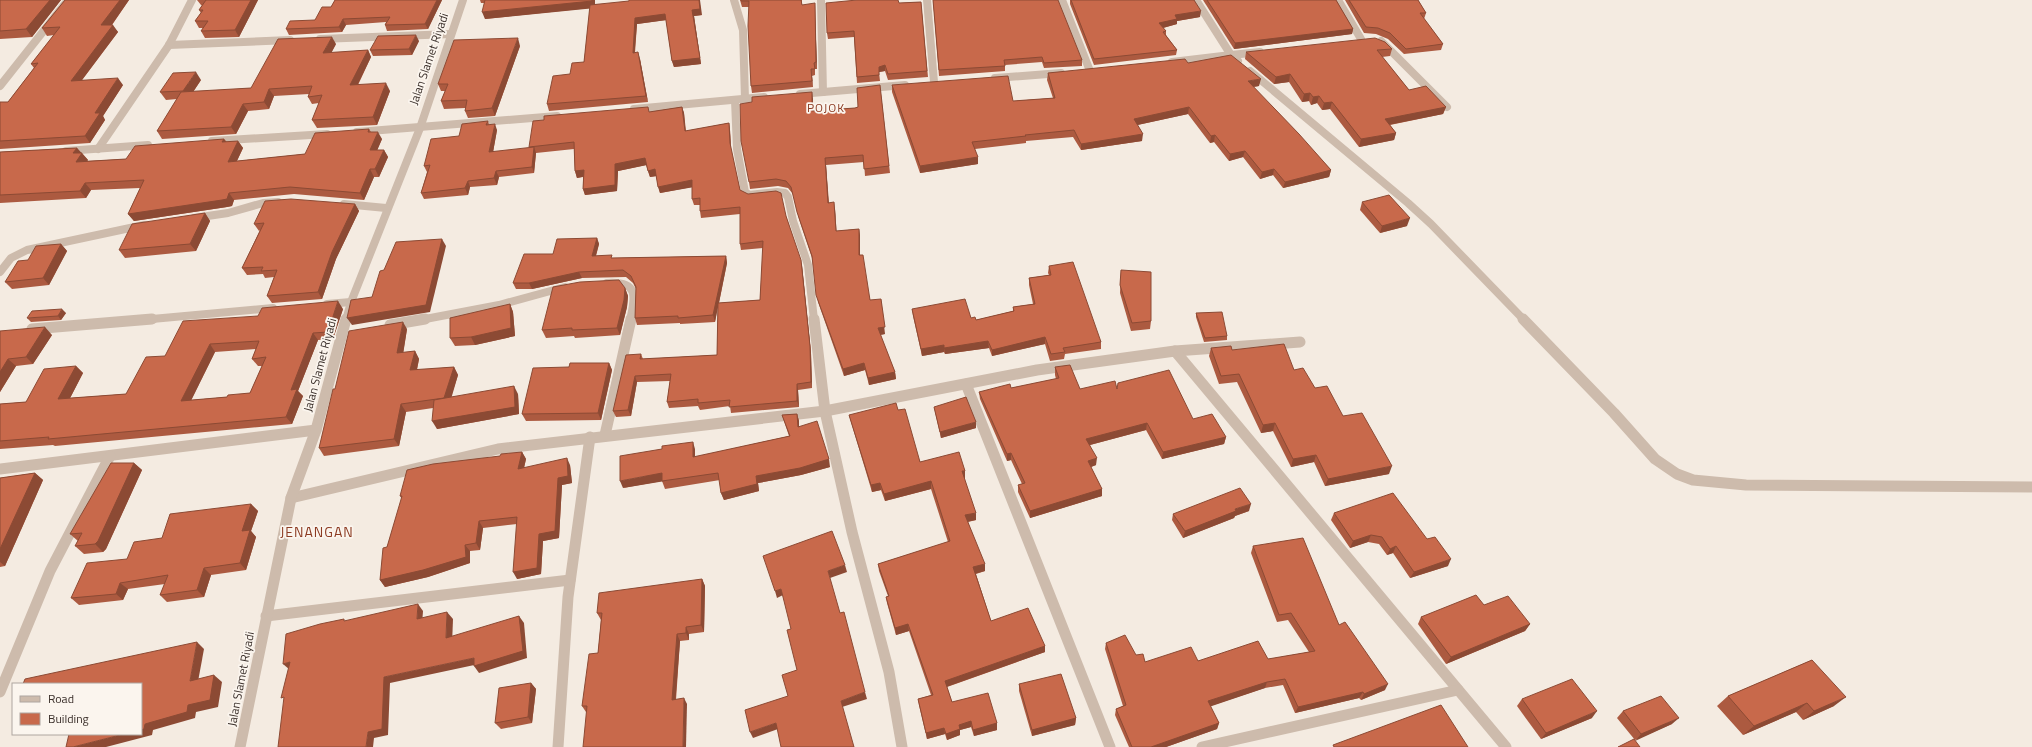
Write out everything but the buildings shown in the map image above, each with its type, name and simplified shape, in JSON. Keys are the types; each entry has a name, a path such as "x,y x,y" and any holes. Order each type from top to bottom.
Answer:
{"street":[{"path":"0,86 68,0"},
{"path":"98,149 168,45 192,0"},
{"name":"Jalan Slamet Riyadi","path":"240,747 291,498 316,430 346,333 351,302 386,208 420,128 463,0"},
{"path":"734,0 743,30 745,99"},
{"path":"821,0 823,92"},
{"path":"792,95 930,83 928,0"},
{"path":"989,78 1086,71 1062,0"},
{"path":"1196,0 1231,55 1408,202 1614,413 1655,459 1677,474 1693,480 1746,485 2032,487"},
{"path":"1338,0 1364,40 1386,44 1447,107"},
{"path":"168,45 451,34"},
{"path":"1160,63 1269,51"},
{"path":"624,110 776,96"},
{"path":"735,100 736,149 746,194 777,192 785,193 788,196 793,221 808,265 826,411 852,532 889,672 902,747"},
{"path":"349,132 420,128 569,114"},
{"path":"200,142 333,133"},
{"path":"60,151 160,145"},
{"path":"182,220 228,213 263,203 287,201"},
{"path":"333,204 386,208"},
{"path":"0,272 10,258 27,250 111,231 151,224"},
{"path":"598,283 624,282 631,288 635,299 606,435"},
{"path":"382,326 499,305 549,290 576,285"},
{"path":"320,304 351,302"},
{"path":"23,330 281,308"},
{"path":"291,498 498,449 606,435 826,411 1037,370 1175,351 1300,342"},
{"path":"1175,351 1506,747"},
{"path":"966,384 1110,747"},
{"path":"0,469 316,430"},
{"path":"558,747 570,580 590,437"},
{"path":"0,692 50,571 110,456"},
{"path":"266,616 570,580"},
{"path":"1202,747 1458,690"}],"district":[{"name":"POJOK","path":"826,108"},
{"name":"JENANGAN","path":"317,532"}]}
